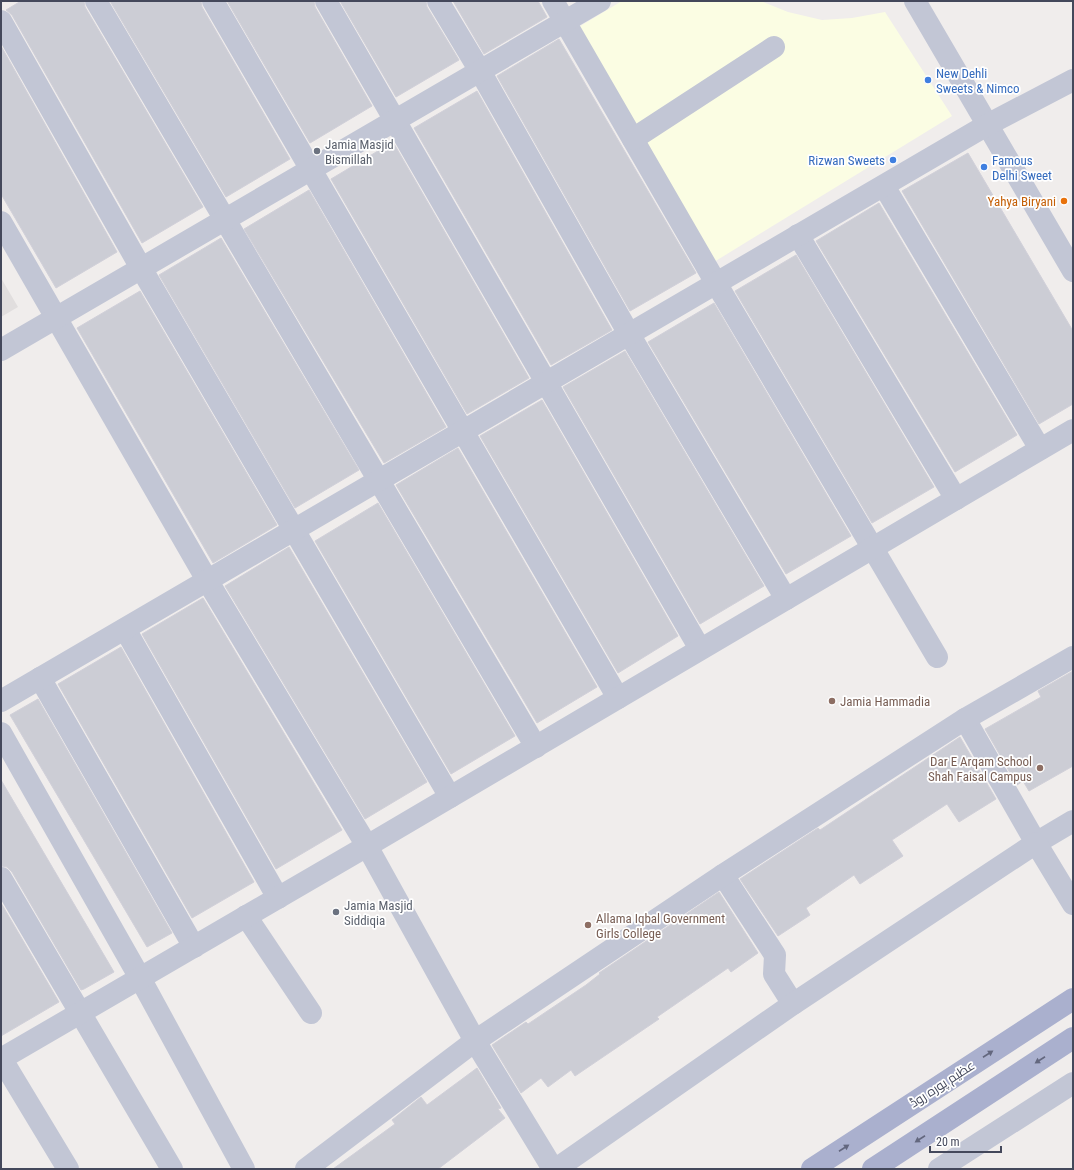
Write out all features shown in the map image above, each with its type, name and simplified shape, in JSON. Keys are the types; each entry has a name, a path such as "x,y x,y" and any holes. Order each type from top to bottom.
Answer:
{"main road":[{"name":"عظیم پورہ روڈ","path":"812,1169 1073,999"},
{"path":"882,1167 1073,1038"}],"street":[{"path":"96,1 223,220 380,479 536,747"},
{"path":"214,1 310,170 618,698"},
{"path":"326,1 700,649"},
{"path":"438,1 480,71 629,334 786,599"},
{"path":"553,1 871,549 937,657"},
{"path":"1,350 600,1"},
{"path":"914,1 1073,271"},
{"path":"1,21 142,268 450,797"},
{"path":"633,139 774,47"},
{"path":"1,701 987,125 1073,80"},
{"path":"884,186 1040,449"},
{"path":"1,222 207,580 367,846 475,1041 553,1169"},
{"path":"798,236 956,499"},
{"path":"68,1169 1,1058 536,747 1073,430"},
{"path":"125,629 278,898"},
{"path":"306,1169 475,1041 723,875 965,719 1073,657"},
{"path":"40,678 194,947"},
{"path":"965,719 1073,904"},
{"path":"1,732 140,978 244,1169"},
{"path":"556,1169 793,1004 1036,843 1073,821"},
{"path":"723,875 775,955 774,974 793,1004"},
{"path":"1,878 172,1169"},
{"path":"246,916 311,1013"},
{"path":"939,1169 1073,1083"}],"shaded area":[{"path":"622,1 761,1 788,12 822,20 852,18 885,12 952,116 714,262 577,28"},
{"path":"1,278 18,307 1,317"}],"building":[{"path":"21,1 84,1 85,7 203,207 142,243 12,15 6,10"},
{"path":"110,1 201,1 202,7 290,159 226,197"},
{"path":"227,1 314,1 315,7 372,106 310,143"},
{"path":"340,1 426,1 427,7 459,60 396,97"},
{"path":"453,1 538,1 547,17 484,54"},
{"path":"559,39 696,273 630,311 497,76"},
{"path":"1,46 117,252 56,288 1,194"},
{"path":"477,91 612,330 551,365 414,128"},
{"path":"393,142 529,378 467,414 331,179"},
{"path":"968,153 1073,331 1073,404 1039,424 902,191"},
{"path":"309,190 446,427 384,463 244,229"},
{"path":"879,203 1017,435 955,472 816,241"},
{"path":"221,238 359,470 295,508 159,275"},
{"path":"796,255 934,487 872,523 735,291"},
{"path":"140,291 277,525 213,563 77,328"},
{"path":"714,303 851,536 786,574 648,342"},
{"path":"625,351 764,586 700,624 563,387"},
{"path":"542,400 678,636 618,673 480,436"},
{"path":"458,448 597,687 537,723 396,485"},
{"path":"378,503 515,736 451,774 315,541"},
{"path":"289,547 427,782 365,819 225,586"},
{"path":"203,598 342,830 276,869 142,634"},
{"path":"121,647 254,882 192,918 58,684"},
{"path":"1073,671 1073,766 1029,791 1023,781 1017,785 985,729 1041,697 1038,691"},
{"path":"38,699 172,933 147,947 10,715"},
{"path":"960,737 996,799 959,822 947,804 892,840 903,856 860,884 854,875 806,908 810,915 778,936 740,879 818,828 820,830"},
{"path":"1,780 114,972 84,989 81,990 12,872 7,867 1,866"},
{"path":"719,892 758,953 731,972 728,968 657,1017 659,1019 575,1076 571,1070 548,1087 541,1078 521,1093 492,1045 526,1022 528,1024 586,985 600,974 599,973"},
{"path":"1,903 59,1002 1,1036"},
{"path":"477,1068 501,1108 498,1109 505,1118 438,1169 333,1169 395,1124 392,1120 421,1097 427,1105"}],"place":[{"name":"New Dehli Sweets & Nimco","path":"928,80"},
{"name":"Jamia Masjid Bismillah","path":"317,151"},
{"name":"Rizwan Sweets","path":"893,160"},
{"name":"Famous Delhi Sweet","path":"984,167"},
{"name":"Yahya Biryani","path":"1064,201"},
{"name":"Jamia Hammadia","path":"832,701"},
{"name":"Dar E Arqam School Shah Faisal Campus","path":"1040,768"},
{"name":"Jamia Masjid Siddiqia","path":"336,912"},
{"name":"Allama Iqbal Government Girls College","path":"588,925"}]}
